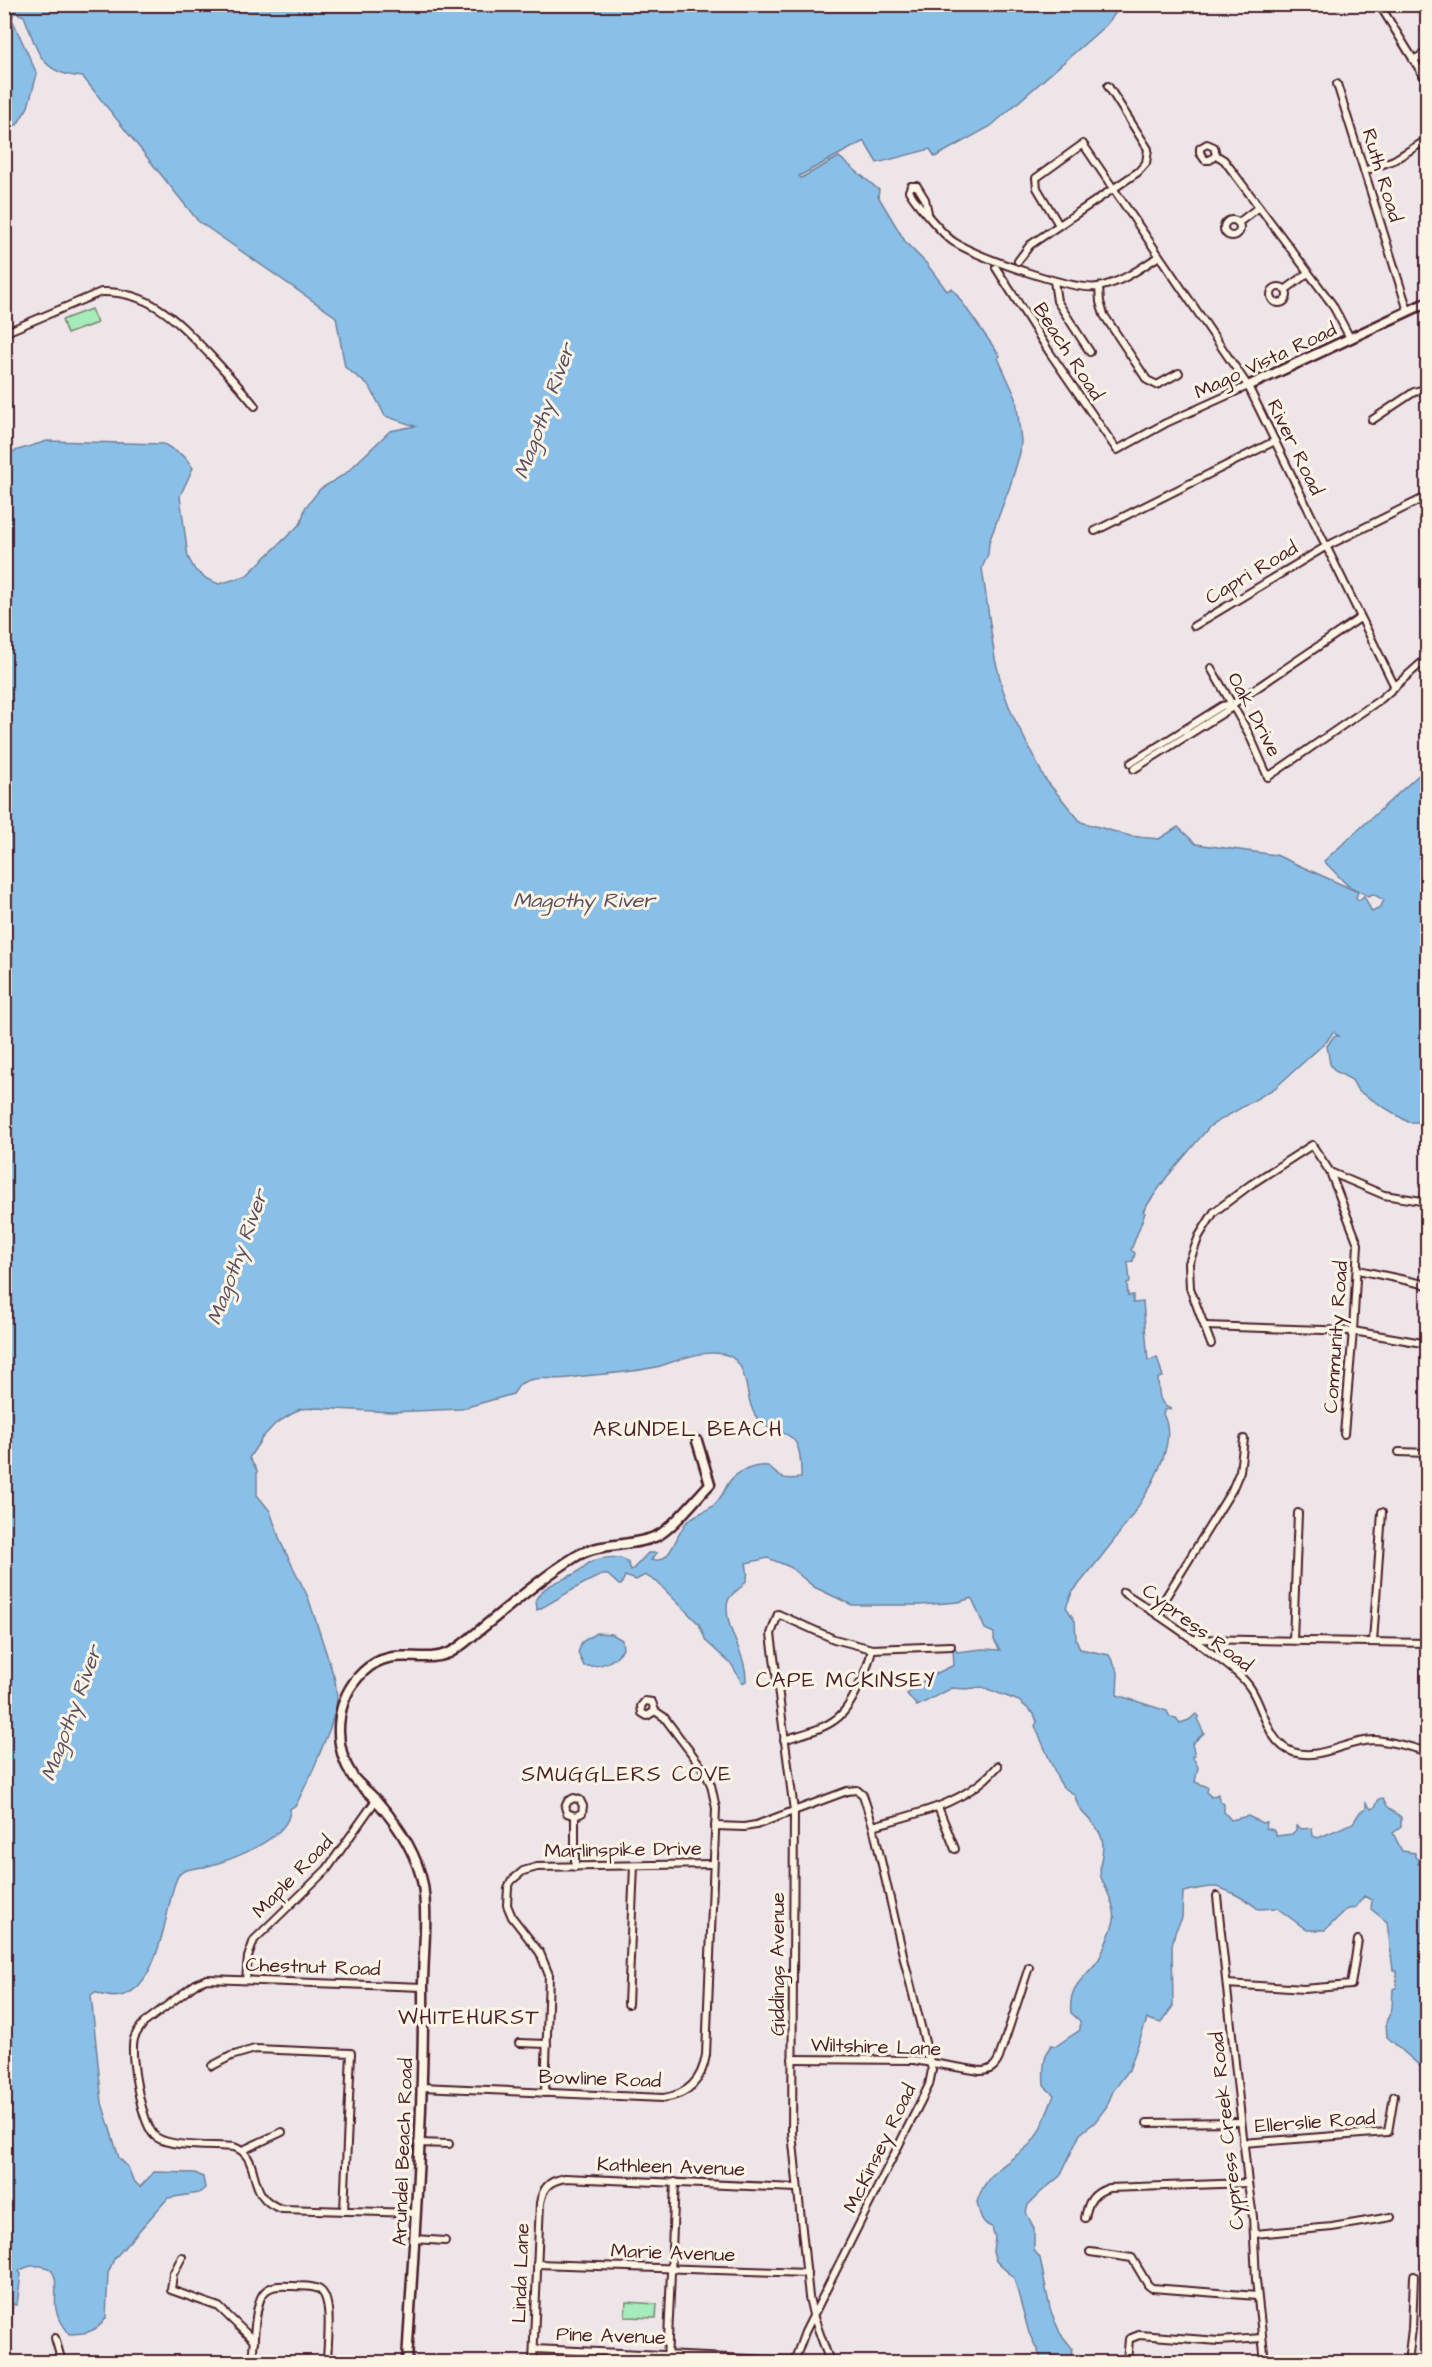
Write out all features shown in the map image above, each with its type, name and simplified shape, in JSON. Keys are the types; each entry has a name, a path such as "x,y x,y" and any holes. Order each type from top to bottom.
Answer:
{"street":[{"path":"1379,4 1428,83"},
{"path":"1413,60 1428,52"},
{"name":"Ruth Road","path":"1337,84 1408,311"},
{"path":"1018,261 1030,245 1138,172 1146,163 1148,149 1124,115 1108,86"},
{"path":"1364,171 1394,160 1428,140"},
{"name":"River Road","path":"1059,225 1037,188 1036,178 1083,144 1248,386 1395,687"},
{"path":"1216,155 1224,160 1336,311 1350,338"},
{"path":"1238,223 1259,207"},
{"path":"928,213 952,242 979,255 1054,281 1079,286 1099,287 1131,274 1159,256"},
{"name":"Beach Road","path":"996,268 1076,392 1117,450"},
{"path":"1285,290 1308,273"},
{"path":"1054,281 1057,301 1090,352"},
{"path":"1099,287 1104,315 1147,380 1157,385 1179,373"},
{"path":"4,333 101,292 117,292 142,300 179,322 234,379 255,406"},
{"name":"Mago Vista Road","path":"1117,450 1166,423 1428,302"},
{"path":"1372,420 1414,392 1428,388"},
{"path":"1095,531 1275,441"},
{"name":"Capri Road","path":"1194,626 1325,547 1428,496"},
{"path":"1132,766 1232,708 1233,704 1360,618"},
{"path":"1395,687 1428,657"},
{"name":"Oak Drive","path":"1211,668 1233,704 1268,777 1395,687"},
{"name":"Community Road","path":"1205,1326 1190,1288 1189,1263 1199,1236 1214,1212 1250,1185 1312,1145 1330,1172 1358,1244 1358,1270 1344,1434"},
{"path":"1330,1172 1384,1195 1428,1202"},
{"path":"1358,1270 1428,1285"},
{"path":"1211,1344 1205,1326 1353,1331 1428,1344"},
{"path":"1156,1613 1232,1490 1240,1470 1244,1439"},
{"name":"Arundel Beach Road","path":"407,2362 421,2087 425,1913 422,1882 418,1866 407,1843 376,1800 353,1777 339,1738 341,1711 356,1679 365,1670 396,1656 447,1654 512,1604 536,1582 588,1550 625,1544 661,1534 710,1484 697,1441"},
{"path":"1399,1452 1428,1453"},
{"path":"1373,1642 1382,1512"},
{"path":"1293,1640 1298,1513"},
{"name":"Cypress Road","path":"1124,1592 1193,1638 1235,1671 1251,1689 1274,1736 1284,1748 1295,1753 1310,1755 1348,1744 1374,1740 1428,1752"},
{"name":"Giddings Avenue","path":"813,2315 792,2139 794,1811 771,1639 772,1627 778,1614 834,1640 872,1649"},
{"path":"1193,1638 1428,1643"},
{"path":"784,1740 829,1724 840,1716 867,1668 872,1649 951,1646"},
{"name":"Bowline Road","path":"421,2087 663,2098 682,2093 698,2080 705,2066 706,2055 715,1826 714,1796 705,1772 664,1717 655,1711"},
{"path":"873,1826 938,1807 980,1786 998,1766"},
{"name":"McKinsey Road","path":"794,1811 852,1790 860,1792 866,1798 932,2070 929,2085 813,2315 794,2362"},
{"name":"Maple Road","path":"246,1980 248,1958 254,1940 327,1869 376,1800"},
{"path":"938,1807 955,1849"},
{"path":"715,1826 750,1826 794,1811"},
{"path":"574,1816 575,1867"},
{"name":"Marlinspike Drive","path":"545,2093 549,1975 540,1953 508,1911 508,1888 517,1876 529,1869 713,1864"},
{"path":"628,2004 634,1866"},
{"name":"Cypress Creek Road","path":"1217,1896 1255,2234 1257,2296 1265,2362"},
{"path":"1227,1984 1304,1989 1351,1985 1358,1940"},
{"name":"Wiltshire Lane","path":"792,2059 931,2062 980,2072 993,2067 999,2058 1029,1967"},
{"name":"Chestnut Road","path":"243,2150 234,2146 170,2142 154,2136 147,2124 136,2079 133,2045 138,2030 202,1980 423,1987"},
{"path":"519,2043 547,2044"},
{"path":"212,2066 232,2055 255,2049 351,2053 344,2211"},
{"name":"Ellerslie Road","path":"1244,2143 1388,2132 1394,2096"},
{"path":"1147,2123 1241,2122"},
{"path":"282,2132 243,2150 249,2158 259,2193 271,2205 282,2210 416,2213"},
{"path":"418,2143 449,2144"},
{"name":"Kathleen Avenue","path":"546,2186 552,2181 565,2178 797,2187"},
{"path":"667,2362 675,2182"},
{"path":"1085,2218 1089,2203 1096,2192 1109,2188 1248,2183"},
{"name":"Linda Lane","path":"533,2362 540,2203 546,2186"},
{"path":"1255,2234 1332,2227 1391,2217"},
{"path":"415,2239 445,2241"},
{"path":"1089,2252 1132,2258 1152,2288 1257,2296"},
{"path":"182,2257 173,2274 171,2290 219,2307 255,2340"},
{"name":"Marie Avenue","path":"537,2264 807,2273"},
{"path":"1408,2362 1414,2276"},
{"path":"252,2362 259,2302 264,2292 278,2286 316,2288 324,2294 328,2305 327,2362"},
{"path":"813,2315 830,2362"},
{"path":"1126,2362 1129,2339 1139,2336 1219,2341 1262,2338"},
{"path":"56,2338 62,2362"},
{"name":"Pine Avenue","path":"534,2349 794,2362"}],"green space":[{"path":"91,309 97,323 67,334 62,320"},
{"path":"626,2302 657,2304 656,2318 625,2317"}],"water":[{"name":"Magothy River","path":"5,4 1122,5 1106,25 991,126 935,157 930,149 877,163 864,141 799,176 801,178 839,157 879,190 878,196 906,243 926,263 947,291 952,288 1000,356 998,358 1016,398 1021,441 1020,453 1010,486 982,568 995,659 1012,714 1045,779 1081,822 1130,836 1159,839 1178,827 1196,844 1276,855 1358,892 1356,898 1359,900 1364,896 1372,912 1380,908 1384,900 1373,894 1368,896 1347,885 1324,861 1423,771 1427,761 1427,1122 1408,1122 1358,1091 1352,1080 1335,1071 1330,1064 1327,1046 1334,1036 1339,1036 1333,1032 1327,1041 1275,1088 1210,1126 1166,1178 1143,1211 1145,1213 1131,1250 1135,1253 1133,1261 1128,1262 1130,1282 1127,1283 1128,1296 1133,1295 1133,1303 1143,1302 1148,1361 1157,1357 1163,1377 1158,1378 1161,1400 1166,1407 1171,1409 1164,1410 1163,1414 1168,1433 1164,1456 1153,1482 1137,1508 1072,1593 1066,1607 1075,1621 1076,1639 1080,1649 1109,1655 1118,1672 1117,1695 1167,1711 1170,1717 1176,1718 1180,1723 1196,1714 1199,1717 1197,1719 1204,1733 1192,1744 1195,1756 1192,1756 1198,1767 1195,1782 1208,1787 1207,1792 1211,1797 1218,1794 1219,1800 1224,1804 1224,1812 1231,1820 1248,1816 1262,1823 1267,1822 1266,1828 1273,1830 1277,1836 1292,1834 1296,1826 1302,1829 1312,1828 1313,1836 1318,1838 1353,1823 1360,1812 1366,1809 1366,1803 1371,1809 1375,1807 1379,1799 1383,1798 1387,1806 1401,1817 1401,1827 1393,1833 1402,1851 1415,1853 1415,1857 1419,1860 1418,1864 1422,1864 1424,1875 1427,1877 1428,2073 1387,2037 1386,2022 1392,2008 1393,1989 1397,1987 1396,1971 1393,1970 1387,1922 1371,1909 1372,1900 1364,1896 1356,1907 1346,1910 1325,1930 1307,1930 1277,1908 1258,1909 1221,1888 1208,1887 1183,1892 1182,1918 1175,1932 1172,1946 1173,2006 1161,2023 1147,2019 1129,2070 1113,2091 1107,2106 1095,2122 1080,2134 1060,2176 1028,2205 1026,2212 1034,2229 1034,2250 1040,2258 1050,2309 1060,2333 1072,2348 1073,2362 1043,2362 1029,2333 1014,2278 996,2261 993,2251 995,2238 992,2227 983,2220 977,2202 986,2182 1033,2141 1043,2122 1054,2095 1044,2086 1046,2054 1051,2045 1056,2046 1080,2030 1080,2021 1071,2013 1072,1995 1100,1956 1113,1923 1114,1910 1100,1872 1103,1847 1101,1836 1079,1808 1075,1795 1063,1787 1059,1781 1035,1726 1037,1722 1034,1714 1019,1701 982,1687 952,1688 917,1706 907,1694 929,1677 954,1665 953,1649 957,1652 982,1649 1000,1650 994,1640 994,1633 985,1629 972,1598 959,1602 920,1605 852,1605 814,1587 790,1567 768,1558 746,1563 747,1579 729,1598 727,1606 730,1625 745,1671 746,1681 742,1683 732,1665 706,1641 699,1624 657,1582 645,1575 636,1580 625,1576 619,1585 608,1575 602,1575 537,1610 536,1599 544,1590 594,1561 604,1558 621,1558 629,1564 631,1571 648,1553 657,1553 651,1560 664,1557 673,1547 687,1522 715,1504 733,1477 745,1470 756,1466 768,1466 783,1478 801,1478 797,1446 792,1438 770,1429 755,1415 740,1365 727,1355 710,1353 637,1371 562,1379 533,1379 520,1384 513,1394 460,1409 391,1412 300,1409 275,1424 262,1438 249,1458 257,1470 257,1495 270,1511 281,1543 308,1597 335,1680 336,1707 330,1728 313,1770 296,1805 290,1809 288,1820 281,1829 271,1838 244,1853 180,1873 174,1886 153,1963 143,1980 131,1992 115,1997 95,1992 91,1995 102,2103 119,2158 128,2167 133,2180 140,2187 154,2172 195,2173 203,2177 205,2188 199,2193 168,2198 114,2259 108,2273 106,2318 90,2331 69,2334 61,2322 56,2309 56,2282 52,2271 35,2266 19,2271 21,2274 17,2305 13,2304 10,2326 12,2358 10,2362 5,2362 5,454 47,441 164,444 185,457 193,468 180,496 188,557 195,570 219,584 246,576 301,523 305,508 320,489 345,474 390,431 415,426 385,416 370,387 345,367 336,317 198,221 83,77 57,71 42,59 24,16 14,12 12,19 37,74 28,107 17,125 5,125"},
{"path":"596,1633 612,1634 622,1640 623,1649 615,1658 606,1663 584,1666 578,1653 582,1642"}],"district":[{"name":"ARUNDEL BEACH","path":"688,1429"},
{"name":"CAPE MCKINSEY","path":"846,1680"},
{"name":"SMUGGLERS COVE","path":"627,1774"},
{"name":"WHITEHURST","path":"469,2017"}]}
